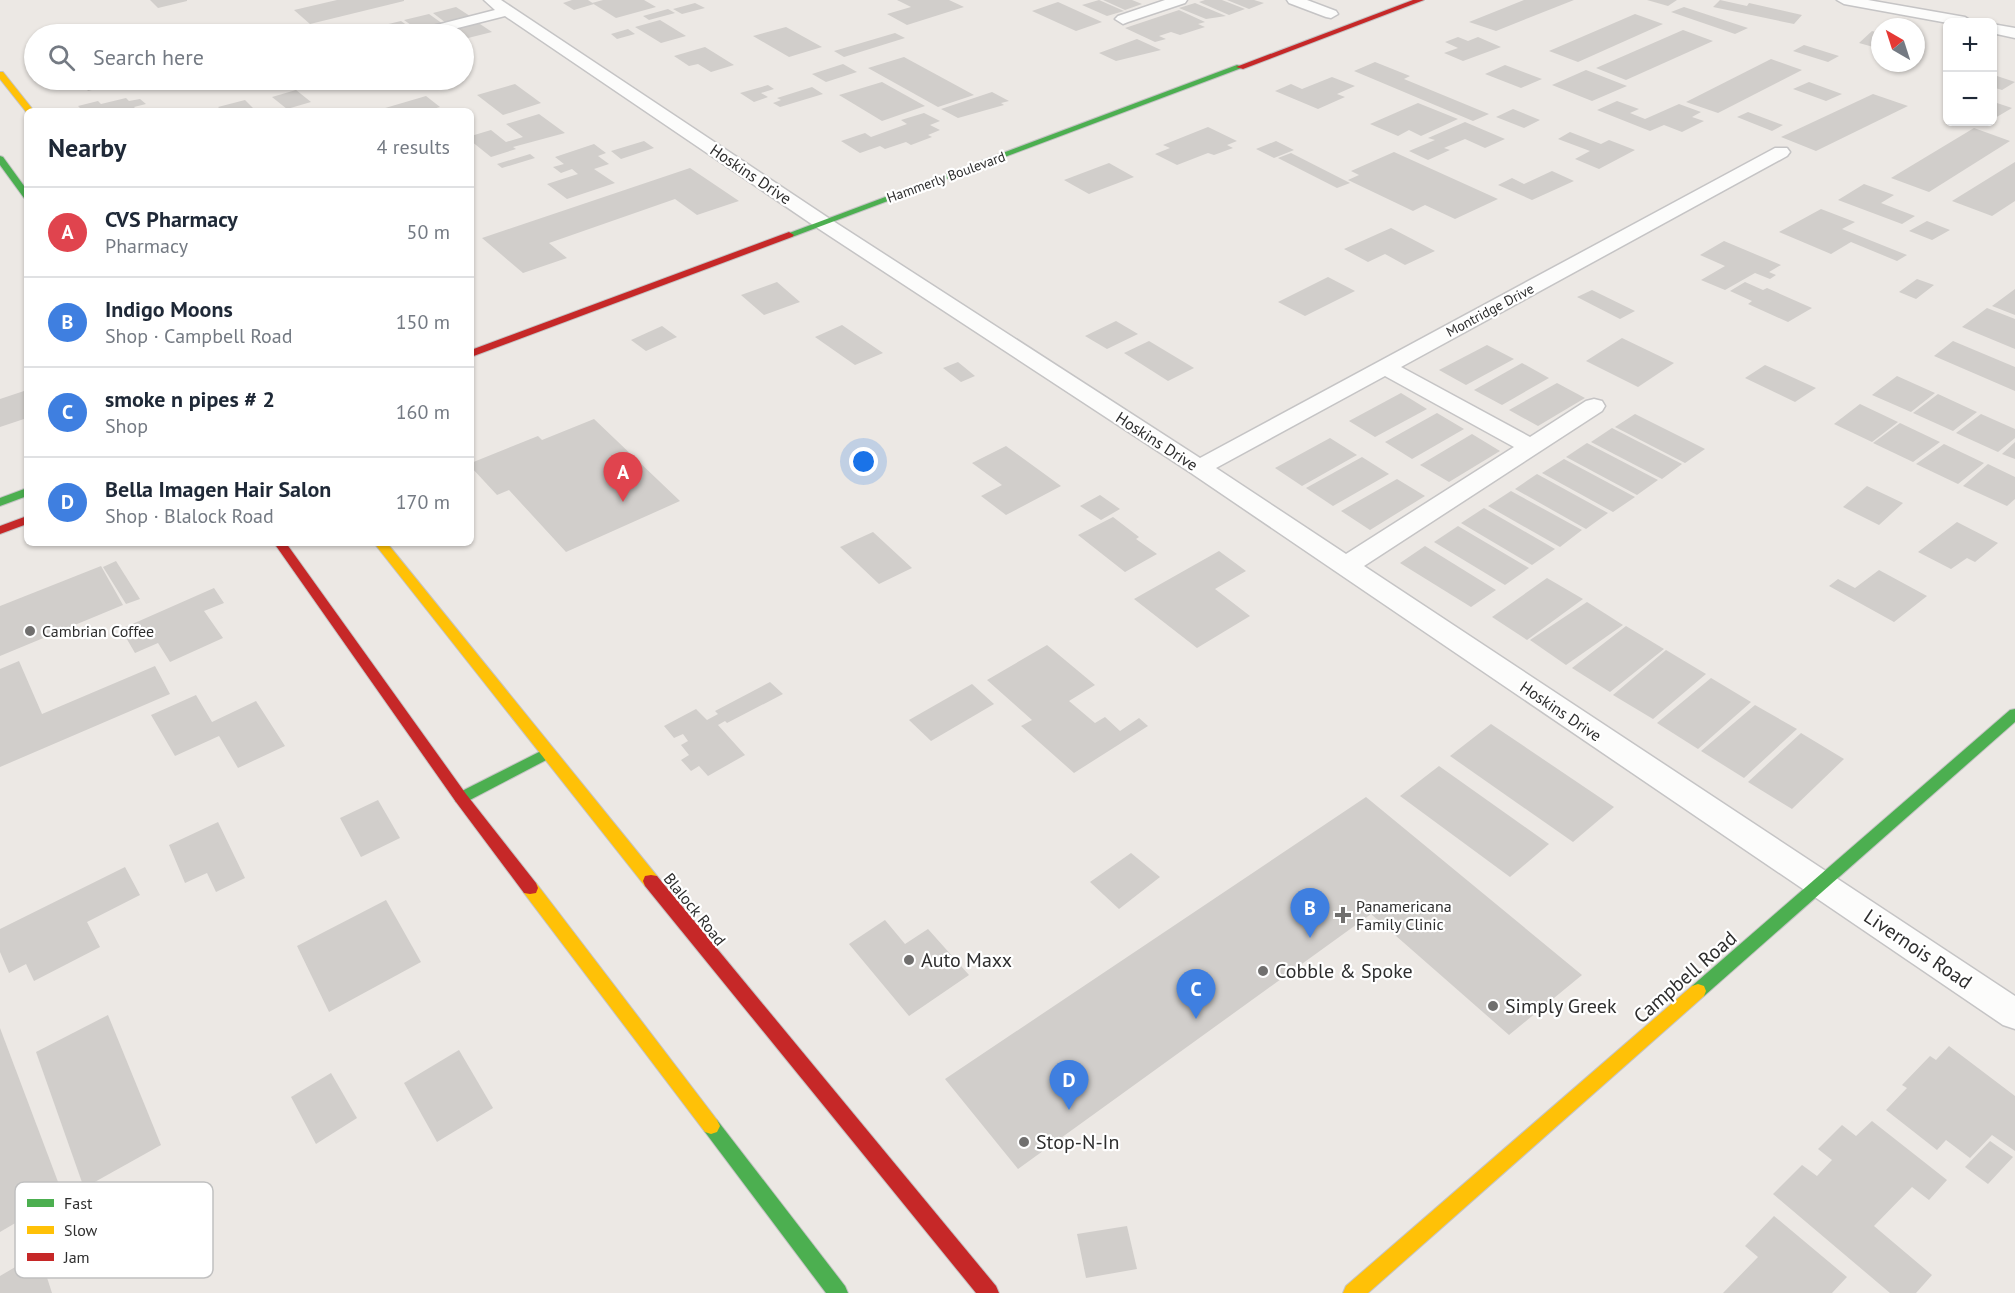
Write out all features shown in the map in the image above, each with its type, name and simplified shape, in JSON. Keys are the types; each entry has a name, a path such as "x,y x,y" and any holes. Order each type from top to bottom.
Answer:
{"main road":[{"name":"Hammerly Boulevard","path":"474,353 812,212 1164,95 1420,0"},
{"path":"1313,21 1336,13 1355,24"},
{"path":"0,74 28,108"},
{"path":"1148,88 1164,95"},
{"path":"0,159 24,192"},
{"name":"Hammerly Boulevard","path":"779,216 812,212"},
{"path":"0,501 24,493"},
{"path":"0,530 24,521"},
{"path":"282,546 461,798 838,1293"},
{"name":"Blalock Road","path":"382,546 547,753 989,1293"},
{"name":"Campbell Road","path":"1353,1293 2015,714"},
{"path":"461,798 547,753"}],"street":[{"path":"1123,19 1180,0"},
{"path":"1294,0 1336,13"},
{"path":"1844,0 1943,18"},
{"path":"444,24 498,3"},
{"name":"Hoskins Drive","path":"498,3 1346,566 1820,885"},
{"path":"1997,29 2015,33"},
{"name":"Montridge Drive","path":"1199,468 1780,152"},
{"path":"1385,367 1531,447"},
{"path":"1346,566 1594,406"},
{"name":"Livernois Road","path":"1820,885 2015,1014"}],"building":[{"path":"150,0 187,0 187,1 158,8"},
{"path":"337,0 404,1 310,24 294,10"},
{"path":"572,0 588,0 594,4 574,10 563,3"},
{"path":"603,0 644,0 656,7 616,18 592,3"},
{"path":"897,0 949,0 964,7 907,25 887,14 911,7"},
{"path":"1099,0 1124,11 1107,16 1082,5"},
{"path":"1103,0 1132,0 1142,4 1125,10"},
{"path":"1222,0 1245,9 1229,15 1199,2"},
{"path":"1227,0 1254,0 1264,3 1249,9"},
{"path":"1524,0 1574,0 1496,31 1469,22"},
{"path":"1647,0 1677,0 1668,6"},
{"path":"1720,0 1747,6 1749,3 1802,15 1794,24 1713,7"},
{"path":"1058,2 1102,22 1076,31 1032,11"},
{"path":"695,3 705,8 682,14 673,9"},
{"path":"1195,3 1226,16 1206,19 1179,8"},
{"path":"456,7 470,16 446,23 433,13"},
{"path":"1684,7 1748,28 1735,34 1671,12"},
{"path":"668,9 675,13 649,20 643,16"},
{"path":"1179,10 1205,22 1198,24 1205,27 1180,35 1171,32 1159,36 1166,39 1155,42 1125,28"},
{"path":"429,14 443,24 410,24 404,20"},
{"path":"1635,14 1663,24 1578,62 1549,51"},
{"path":"660,20 686,36 661,43 635,27"},
{"path":"401,21 405,24 388,24"},
{"path":"477,22 492,32 474,36 474,24 469,24"},
{"path":"786,27 822,47 789,57 753,36"},
{"path":"628,29 635,34 617,39 611,34"},
{"path":"1683,30 1713,41 1626,80 1596,68"},
{"path":"1871,32 1871,46 1859,43"},
{"path":"895,33 905,38 844,57 834,51"},
{"path":"1458,37 1468,41 1478,37 1501,47 1463,61 1444,53 1458,48 1445,42"},
{"path":"1137,39 1161,50 1116,61 1099,53"},
{"path":"1804,45 1839,56 1828,62 1793,51"},
{"path":"705,47 734,65 711,72 698,64 689,66 674,56"},
{"path":"904,57 974,95 938,107 868,68"},
{"path":"1771,59 1802,70 1718,113 1686,102"},
{"path":"1375,62 1410,76 1404,79 1489,114 1473,121 1354,71"},
{"path":"843,64 857,72 826,82 812,74"},
{"path":"1505,65 1542,79 1521,88 1485,74"},
{"path":"1586,70 1627,86 1592,101 1552,85"},
{"path":"1997,76 2015,82 2002,90 1997,88"},
{"path":"1332,77 1355,86 1337,94 1345,97 1318,109 1275,91 1291,84 1302,89"},
{"path":"882,82 925,106 882,121 839,95"},
{"path":"1809,82 1842,94 1826,101 1793,89"},
{"path":"515,84 541,103 503,115 477,95"},
{"path":"768,85 774,89 761,93 768,97 754,102 740,93"},
{"path":"812,87 823,94 780,107 773,103 781,100 777,98"},
{"path":"296,90 311,102 286,108 272,97"},
{"path":"992,92 1009,101 1001,103 1004,105 958,118 941,109"},
{"path":"1873,94 1908,106 1816,151 1781,137"},
{"path":"426,96 440,107 436,108 385,108"},
{"path":"126,98 129,101 140,99 146,104 135,108 80,108 78,106 98,101 101,104"},
{"path":"245,100 253,108 219,108"},
{"path":"1617,101 1639,109 1630,113 1645,119 1679,104 1701,112 1692,117 1704,121 1682,132 1664,125 1650,131 1597,110"},
{"path":"1418,103 1458,119 1421,136 1409,130 1398,136 1370,124"},
{"path":"1997,103 2012,108 1997,117"},
{"path":"1513,109 1540,120 1524,128 1496,117"},
{"path":"1748,112 1783,125 1772,131 1737,117"},
{"path":"924,113 940,121 930,125 940,130 928,135 932,137 911,145 906,142 885,149 880,146 860,153 841,141 865,133 871,137 907,124 901,120"},
{"path":"539,114 565,133 513,147 516,149 491,157 474,143 474,135 491,130 506,142 523,137 506,124"},
{"path":"1465,122 1505,139 1485,148 1465,139 1444,148 1450,150 1428,160 1409,151 1435,140 1428,138"},
{"path":"1208,127 1237,141 1227,145 1233,148 1214,155 1208,153 1177,165 1155,154 1170,148 1163,145"},
{"path":"1974,128 2010,141 1929,192 1891,178"},
{"path":"1570,132 1601,144 1609,140 1635,150 1599,169 1575,159 1590,151 1558,139"},
{"path":"644,141 654,148 621,159 611,151"},
{"path":"1276,141 1294,150 1274,158 1256,149"},
{"path":"594,144 606,153 598,156 609,164 594,169 615,183 567,199 547,184 578,174 572,169 561,173 553,167 564,164 555,157"},
{"path":"1394,152 1498,199 1455,219 1425,205 1413,211 1348,180 1359,175 1351,171"},
{"path":"1291,153 1350,183 1337,188 1278,158"},
{"path":"530,154 535,158 502,168 497,164"},
{"path":"2015,162 2015,201 1992,216 1952,201"},
{"path":"1109,163 1134,177 1089,194 1064,180"},
{"path":"690,168 739,201 697,215 675,199 549,243 567,258 523,273 482,238"},
{"path":"1552,171 1574,181 1532,200 1498,185 1512,178 1524,184"},
{"path":"1864,184 1894,195 1881,203 1915,216 1902,224 1838,200"},
{"path":"1821,209 1855,222 1842,229 1907,255 1897,261 1851,242 1831,254 1779,232"},
{"path":"1927,221 1950,230 1932,240 1909,231"},
{"path":"1391,228 1435,251 1405,265 1385,254 1368,262 1344,249"},
{"path":"1724,241 1781,265 1769,272 1776,275 1770,279 1755,273 1725,290 1701,280 1725,266 1700,255"},
{"path":"1328,277 1355,291 1305,316 1278,302"},
{"path":"1917,279 1934,285 1916,299 1899,292"},
{"path":"777,282 800,302 764,315 741,295"},
{"path":"1745,282 1763,290 1767,288 1812,308 1788,322 1748,304 1752,301 1730,291"},
{"path":"2015,289 2015,315 1992,306"},
{"path":"1592,290 1635,311 1620,319 1577,297"},
{"path":"1987,308 2015,319 2015,349 1962,327"},
{"path":"1116,321 1138,334 1107,349 1085,336"},
{"path":"842,325 883,353 855,365 815,337"},
{"path":"662,326 677,337 646,351 631,340"},
{"path":"1622,338 1674,363 1638,387 1586,361"},
{"path":"1149,341 1194,368 1168,381 1124,353"},
{"path":"1953,341 2015,367 2015,391 1934,356"},
{"path":"1487,345 1514,359 1466,385 1439,370"},
{"path":"958,362 975,376 961,382 943,368"},
{"path":"1522,363 1549,378 1502,405 1474,390"},
{"path":"1765,365 1816,388 1795,402 1745,378"},
{"path":"1897,376 1935,393 1911,412 1872,395"},
{"path":"1557,383 1585,398 1538,426 1509,410"},
{"path":"24,391 24,419 0,427 0,399"},
{"path":"1401,393 1427,409 1375,437 1349,421"},
{"path":"1938,394 1977,412 1953,431 1913,413"},
{"path":"1860,404 1898,422 1872,442 1834,424"},
{"path":"1437,413 1464,429 1412,459 1385,442"},
{"path":"1635,414 1705,449 1685,463 1615,427"},
{"path":"1981,414 2015,429 2015,438 1998,452 1956,433"},
{"path":"594,419 680,501 566,552 509,490 497,495 474,470 474,462 538,436 542,440"},
{"path":"1900,423 1940,442 1913,462 1873,443"},
{"path":"1612,428 1682,464 1662,479 1591,442"},
{"path":"1472,434 1500,451 1449,482 1420,465"},
{"path":"1330,438 1357,455 1302,486 1275,468"},
{"path":"2015,442 2015,459 2002,454"},
{"path":"1587,443 1658,480 1637,495 1566,457"},
{"path":"1944,444 1984,463 1958,484 1916,464"},
{"path":"1006,446 1061,486 1006,515 981,496 1002,485 972,463"},
{"path":"1362,457 1389,474 1333,506 1306,488"},
{"path":"1564,459 1635,497 1613,512 1542,473"},
{"path":"1988,464 2015,477 2015,499 2007,506 1963,486"},
{"path":"1537,474 1608,513 1586,529 1515,489"},
{"path":"1397,479 1425,496 1370,530 1341,511"},
{"path":"1867,486 1903,503 1879,525 1843,507"},
{"path":"1511,491 1582,530 1560,547 1488,506"},
{"path":"1100,495 1120,509 1101,520 1080,506"},
{"path":"1484,508 1555,549 1532,565 1461,523"},
{"path":"1113,517 1139,537 1136,539 1157,554 1125,572 1078,535"},
{"path":"1957,522 1998,543 1975,562 1967,558 1951,569 1918,552"},
{"path":"1458,526 1529,568 1505,585 1434,542"},
{"path":"873,532 912,568 879,584 840,547"},
{"path":"1425,546 1496,590 1471,607 1400,563"},
{"path":"1219,551 1246,571 1215,589 1250,616 1197,648 1134,599"},
{"path":"116,561 140,599 126,604 103,567"},
{"name":"Cambrian Coffee","path":"101,566 123,605 0,656 0,606"},
{"path":"1879,570 1927,596 1894,622 1829,586 1838,579 1855,588"},
{"path":"1547,578 1583,599 1527,640 1492,617"},
{"path":"214,588 224,603 204,611 223,638 170,662 158,643 135,653 121,629"},
{"path":"1587,602 1623,625 1566,665 1530,640"},
{"path":"1626,626 1664,649 1610,692 1572,668"},
{"path":"1047,645 1095,685 1069,701 1095,723 1105,717 1120,731 1139,718 1148,726 1074,773 1021,726 1032,720 987,680"},
{"path":"1666,650 1706,674 1653,719 1613,695"},
{"path":"19,661 42,714 155,666 170,694 0,767 0,669"},
{"path":"1711,678 1751,702 1698,749 1657,723"},
{"path":"770,682 783,694 727,723 725,721 718,725 745,755 708,776 699,766 691,771 681,760 689,755 681,745 688,741 683,734 674,738 664,726 696,709 707,720 718,714 715,711"},
{"path":"972,684 994,704 931,741 909,720"},
{"path":"196,695 212,722 256,701 285,746 238,768 219,736 175,756 151,715"},
{"path":"1755,705 1797,729 1744,778 1701,751"},
{"path":"1491,724 1614,807 1573,842 1450,756"},
{"path":"1801,733 1844,759 1792,809 1748,782"},
{"path":"1439,766 1549,844 1510,877 1400,796"},
{"path":"1366,797 1582,975 1509,1035 1371,914 1018,1169 945,1079"},
{"path":"378,800 400,838 361,857 340,818"},
{"path":"218,822 245,878 216,892 207,873 185,883 169,845"},
{"path":"1131,853 1160,877 1119,909 1090,882"},
{"path":"125,867 140,895 87,922 100,947 34,981 26,964 9,973 0,952 0,929"},
{"path":"386,900 421,962 329,1012 297,946"},
{"name":"Auto Maxx","path":"885,920 905,944 928,929 969,975 909,1016 849,944"},
{"path":"108,1015 161,1145 95,1182 82,1182 36,1052"},
{"path":"0,1028 58,1182 15,1182 15,1223 0,1232"},
{"path":"1949,1046 2015,1096 2015,1151 1992,1135 1970,1158 1946,1140 1937,1150 1886,1110 1907,1088 1902,1085 1930,1056 1936,1060"},
{"path":"459,1050 493,1108 437,1142 404,1083"},
{"path":"331,1073 357,1118 316,1144 291,1097"},
{"path":"1872,1121 1947,1180 1929,1200 1912,1187 1874,1226 1932,1275 1916,1293 1890,1293 1773,1194 1802,1165 1817,1176 1832,1160 1818,1149 1842,1125 1856,1136"},
{"path":"1990,1141 2013,1157 1988,1184 1965,1167"},
{"path":"1774,1216 1847,1277 1832,1293 1723,1293 1758,1257 1745,1246"},
{"path":"1127,1226 1137,1269 1086,1278 1077,1234"},
{"path":"15,1267 15,1278 47,1278 52,1293 0,1293 0,1276"}],"traffic: fast":[{"path":"789,235 1240,67"},
{"path":"0,159 24,192"},
{"path":"0,502 24,493"},
{"path":"1698,991 2015,714"},
{"path":"461,798 547,753"},
{"path":"711,1126 838,1293"}],"traffic: slow":[{"path":"0,74 28,108"},
{"path":"382,546 651,881"},
{"path":"530,888 711,1126"},
{"path":"1353,1293 1698,991"}],"traffic: jam":[{"path":"1240,67 1420,0"},
{"path":"474,353 789,235"},
{"path":"0,530 24,521"},
{"path":"282,546 461,798 530,888"},
{"path":"651,881 989,1293"}],"place":[{"name":"CVS Pharmacy","path":"623,502"},
{"name":"Cambrian Coffee","path":"30,631"},
{"name":"Panamericana Family Clinic","path":"1343,915"},
{"name":"Indigo Moons","path":"1310,938"},
{"name":"Auto Maxx","path":"909,960"},
{"name":"Cobble & Spoke","path":"1263,971"},
{"name":"Simply Greek","path":"1493,1006"},
{"name":"smoke n pipes # 2","path":"1196,1019"},
{"name":"Bella Imagen Hair Salon","path":"1069,1110"},
{"name":"Stop-N-In","path":"1024,1142"}]}
